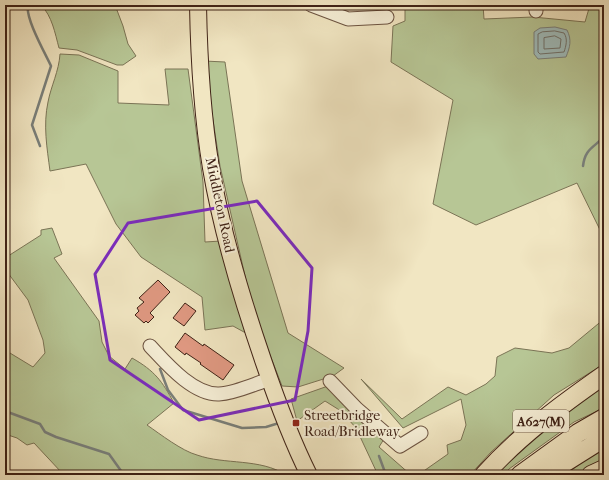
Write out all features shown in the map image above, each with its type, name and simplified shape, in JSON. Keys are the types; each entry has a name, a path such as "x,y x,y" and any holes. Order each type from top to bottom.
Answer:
{"highway":[{"name":"A627(M)","path":"484,475 528,432 564,402 604,375"},
{"name":"A627(M)","path":"520,475 578,433 604,418"},
{"path":"545,475 604,438"},
{"path":"591,475 604,469"}],"main road":[{"name":"Middleton Road","path":"198,5 200,70 208,144 215,189 227,243 251,326 276,398 309,475"}],"street":[{"path":"311,5 348,19 387,16"},
{"path":"150,346 180,376 198,388 211,393 228,393 270,379"},
{"path":"330,381 357,409 400,446 421,433"}],"highlighted area":[{"path":"257,201 312,268 308,331 295,400 199,420 110,360 95,274 128,223"}],"green space":[{"path":"41,5 115,5 128,44 136,56 123,65 117,65 77,50 59,48 48,14"},
{"path":"408,5 483,5 484,19 533,17 585,22 590,5 604,5 604,238 577,183 476,225 433,204 453,100 391,62 393,26 405,21 405,9"},
{"path":"60,54 79,55 118,71 118,103 169,105 165,69 188,69 203,182 205,242 221,241 253,337 233,326 205,330 202,297 141,257 116,224 86,164 50,171 46,136 46,119 48,102"},
{"path":"204,61 225,62 242,181 288,333 344,368 333,376 298,387 282,386 253,311 220,166"},
{"path":"52,228 62,254 54,258 99,321 102,342 109,356 125,369 132,358 147,367 162,383 174,403 147,425 171,442 191,453 219,460 265,466 286,475 65,475 34,443 27,445 17,438 5,434 5,350 33,367 45,353 43,340 28,300 5,269 5,258 41,235 41,230"},
{"path":"604,319 604,364 554,395 491,452 470,475 418,475 448,454 447,445 461,440 466,425 461,399 403,428 361,379 402,419 448,387 466,395 486,384 495,376 497,357 515,348 552,353 569,348"},
{"path":"604,382 604,408 574,422 509,469 503,475 493,475 534,432"},
{"path":"328,386 384,439 379,447 411,475 378,475 356,428 341,411 325,401 297,421 291,399"},
{"path":"604,449 604,460 578,475 565,475 592,455"}],"water":[{"path":"555,27 567,30 569,34 570,44 566,57 538,59 534,54 534,32 540,28"}],"building":[{"path":"158,280 170,292 150,313 154,317 148,323 146,321 144,323 135,315 139,311 137,308 144,302 139,298"},
{"path":"185,303 196,311 184,326 173,318"},
{"path":"185,333 234,365 223,380 200,364 201,363 186,353 185,355 175,347"}],"waterway":[{"path":"28,5 29,18 32,27 51,66 32,125 40,146"},
{"path":"583,166 584,160 590,149 604,137"},
{"path":"160,369 168,390 183,410 242,428 266,427 279,423"},
{"path":"5,411 40,424 45,432 56,437 109,454 124,475"},
{"path":"379,456 386,475"}],"place":[{"name":"Streetbridge Road/Bridleway","path":"296,423"}]}
